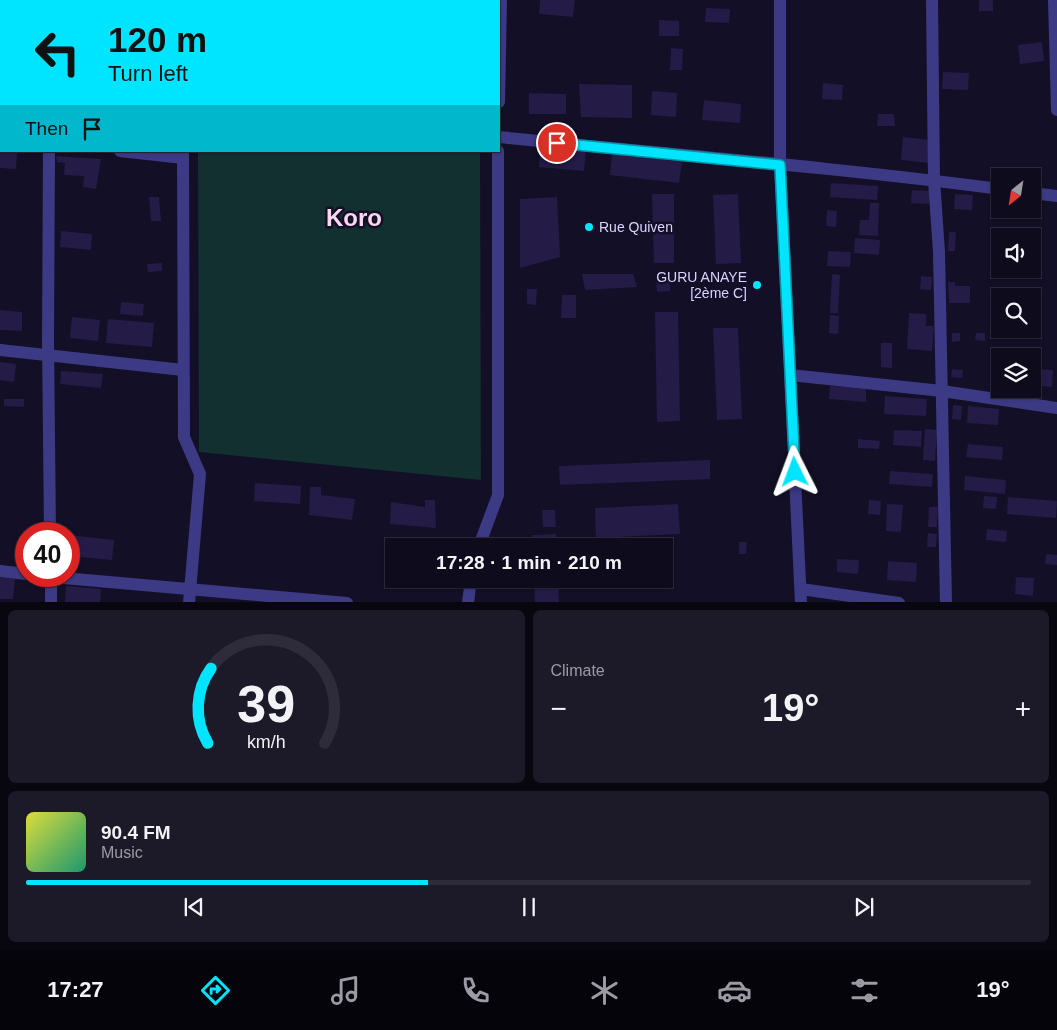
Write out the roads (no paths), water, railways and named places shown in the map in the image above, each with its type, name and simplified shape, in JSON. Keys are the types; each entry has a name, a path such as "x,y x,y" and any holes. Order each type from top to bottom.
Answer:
{"street":[{"path":"500,51 501,0"},
{"path":"780,0 780,165 801,602"},
{"path":"932,0 934,180 939,252 946,602"},
{"path":"1054,0 1057,110"},
{"path":"500,137 934,180 991,188"},
{"path":"49,152 50,522"},
{"path":"136,152 183,155 184,437 200,474 189,596"},
{"path":"482,538 498,495 498,152"},
{"path":"1041,194 1057,196"},
{"path":"0,350 183,370"},
{"path":"790,375 942,391 1057,408"},
{"path":"0,571 15,573"},
{"path":"80,581 189,596 347,602"},
{"path":"49,587 51,602"},
{"path":"468,602 470,588"},
{"path":"801,589 899,602"}],"place":[{"name":"Rue Quiven","path":"589,227"},
{"name":"GURU ANAYE [2ème C]","path":"757,285"}],"district":[{"name":"Koro","path":"354,218"}]}
